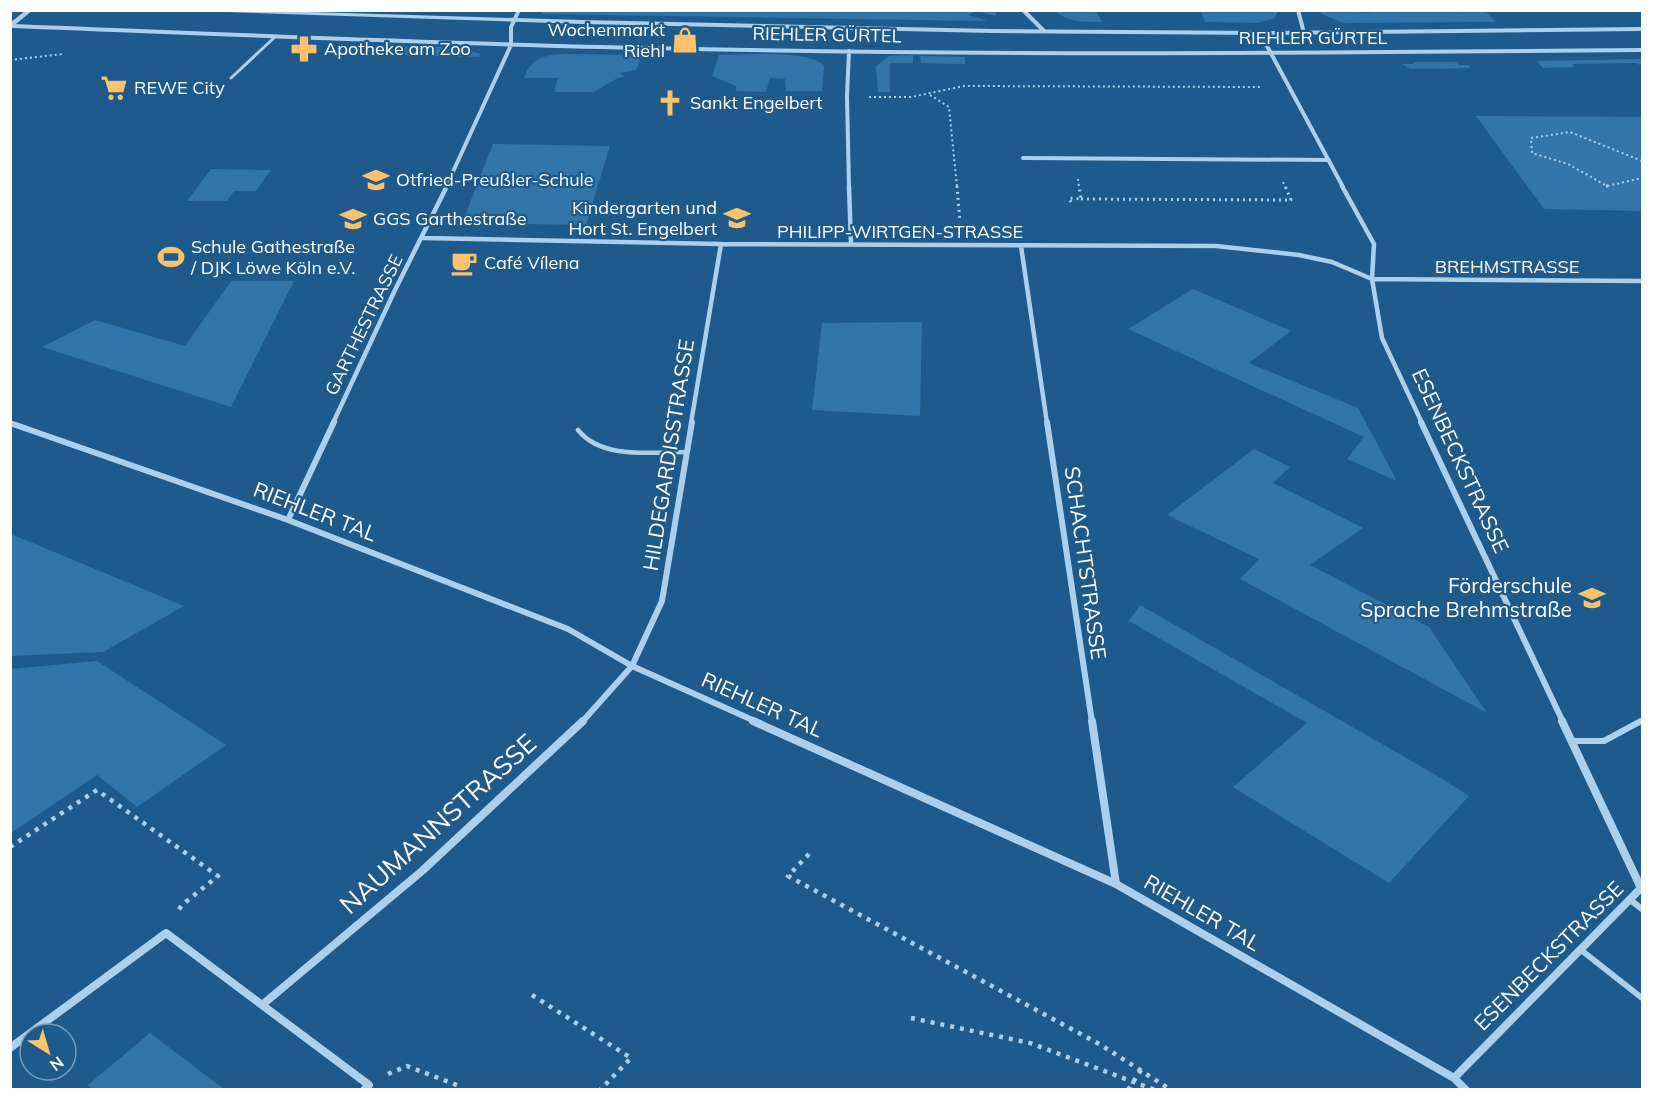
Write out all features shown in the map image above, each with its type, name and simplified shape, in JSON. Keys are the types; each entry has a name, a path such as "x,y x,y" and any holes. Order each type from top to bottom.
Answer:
{"street":[{"path":"11,27 30,10"},
{"name":"RIEHLER GÜRTEL","path":"171,10 513,21 1044,31 1304,33 1642,29"},
{"name":"GARTHESTRASSE","path":"288,520 395,290 423,238 511,45 509,35 519,10"},
{"path":"1023,10 1044,31"},
{"path":"1298,10 1304,33"},
{"name":"RIEHLER GÜRTEL","path":"11,27 511,45 849,51 1273,54 1642,50"},
{"name":"ESENBECKSTRASSE","path":"1260,33 1374,244 1372,279 1382,338 1641,888 1454,1078"},
{"path":"849,51 847,96 851,244"},
{"path":"1023,158 1329,160"},
{"name":"PHILIPP-WIRTGEN-STRASSE","path":"423,238 721,244 1216,246 1299,255 1332,262 1372,279"},
{"name":"HILDEGARDISSTRASSE","path":"632,666 662,601 721,244"},
{"name":"SCHACHTSTRASSE","path":"1021,246 1116,884"},
{"name":"BREHMSTRASSE","path":"1372,279 1642,281"},
{"name":"RIEHLER TAL","path":"10,423 288,520 568,629 632,666 1116,884 1454,1078 1466,1089"},
{"name":"NAUMANNSTRASSE","path":"262,1005 422,871 585,720 632,666"},
{"path":"10,1048 166,933 367,1087"}],"lane":[{"path":"231,78 276,36"},
{"path":"578,430 581,436 589,442 608,450 687,452"},
{"path":"1572,741 1604,741 1642,720"},
{"path":"1629,899 1642,909"},
{"path":"1580,949 1642,998"}],"path":[{"path":"10,60 69,53"},
{"path":"890,98 929,94 964,86 1258,87"},
{"path":"929,94 949,106 960,222"},
{"path":"1642,161 1570,132 1531,138 1532,153 1568,165 1607,186 1642,178"},
{"path":"1081,199 1291,200 1273,160"},
{"path":"10,847 98,790 218,876 182,905 166,933"},
{"path":"808,854 788,876 1101,1045 1171,1089"},
{"path":"532,996 631,1058 600,1089"},
{"path":"910,1018 1030,1042 1155,1089"},
{"path":"367,1087 407,1066 462,1087"},
{"path":"1128,1089 1141,1070"}],"shaded area":[{"path":"543,10 993,10 996,16 976,11 968,15 987,20 980,21 541,14"},
{"path":"1322,10 1369,13 1373,10 1453,10 1464,13 1485,11 1496,22 1344,23 1321,14"},
{"path":"1055,11 1096,11 1102,22 1071,20"},
{"path":"1201,11 1278,11 1275,18 1258,23 1205,22"},
{"path":"373,45 414,47 408,55 367,54"},
{"path":"424,47 460,47 480,54 479,57 415,56"},
{"path":"564,54 642,55 636,70 620,73 624,77 594,92 554,92 558,78 524,78 530,66 539,59"},
{"path":"719,55 791,55 817,61 824,66 822,91 786,91 785,79 770,78 766,92 736,91 736,86 712,76"},
{"path":"913,55 913,63 890,63 890,92 878,92 876,66 889,56"},
{"path":"920,56 965,57 965,64 921,63"},
{"path":"1642,59 1642,66 1636,63 1572,64 1574,67 1543,68 1537,61"},
{"path":"1413,62 1456,62 1471,68 1410,69 1402,64 1414,64"},
{"path":"1476,116 1642,117 1642,211 1544,209"},
{"path":"493,144 610,146 586,225 462,223"},
{"path":"211,169 271,170 256,191 234,191 227,201 187,201"},
{"path":"231,281 294,281 231,407 42,347 95,320 185,346"},
{"path":"1193,289 1291,331 1249,363 1358,408 1397,481 1347,459 1364,437 1128,329"},
{"path":"922,322 920,416 812,410 822,323"},
{"path":"1254,449 1290,467 1273,483 1363,528 1310,565 1429,627 1487,713 1240,579 1259,559 1167,515"},
{"path":"11,534 184,606 103,652 11,656"},
{"path":"1140,605 1469,796 1389,883 1233,787 1307,723 1129,621"},
{"path":"97,661 226,745 137,807 97,775 11,833 11,669"},
{"path":"150,1033 224,1089 94,1090 88,1085"}],"place":[{"name":"Wochenmarkt Riehl","path":"685,40"},
{"name":"Apotheke am Zoo","path":"304,49"},
{"name":"REWE City","path":"114,88"},
{"name":"Sankt Engelbert","path":"670,103"},
{"name":"Otfried-Preußler-Schule","path":"376,180"},
{"name":"Kindergarten und Hort St. Engelbert","path":"737,218"},
{"name":"GGS Garthestraße","path":"353,219"},
{"name":"Schule Gathestraße / DJK Löwe Köln e.V.","path":"171,257"},
{"name":"Café Vílena","path":"464,263"},
{"name":"Förderschule Sprache Brehmstraße","path":"1592,598"}]}
